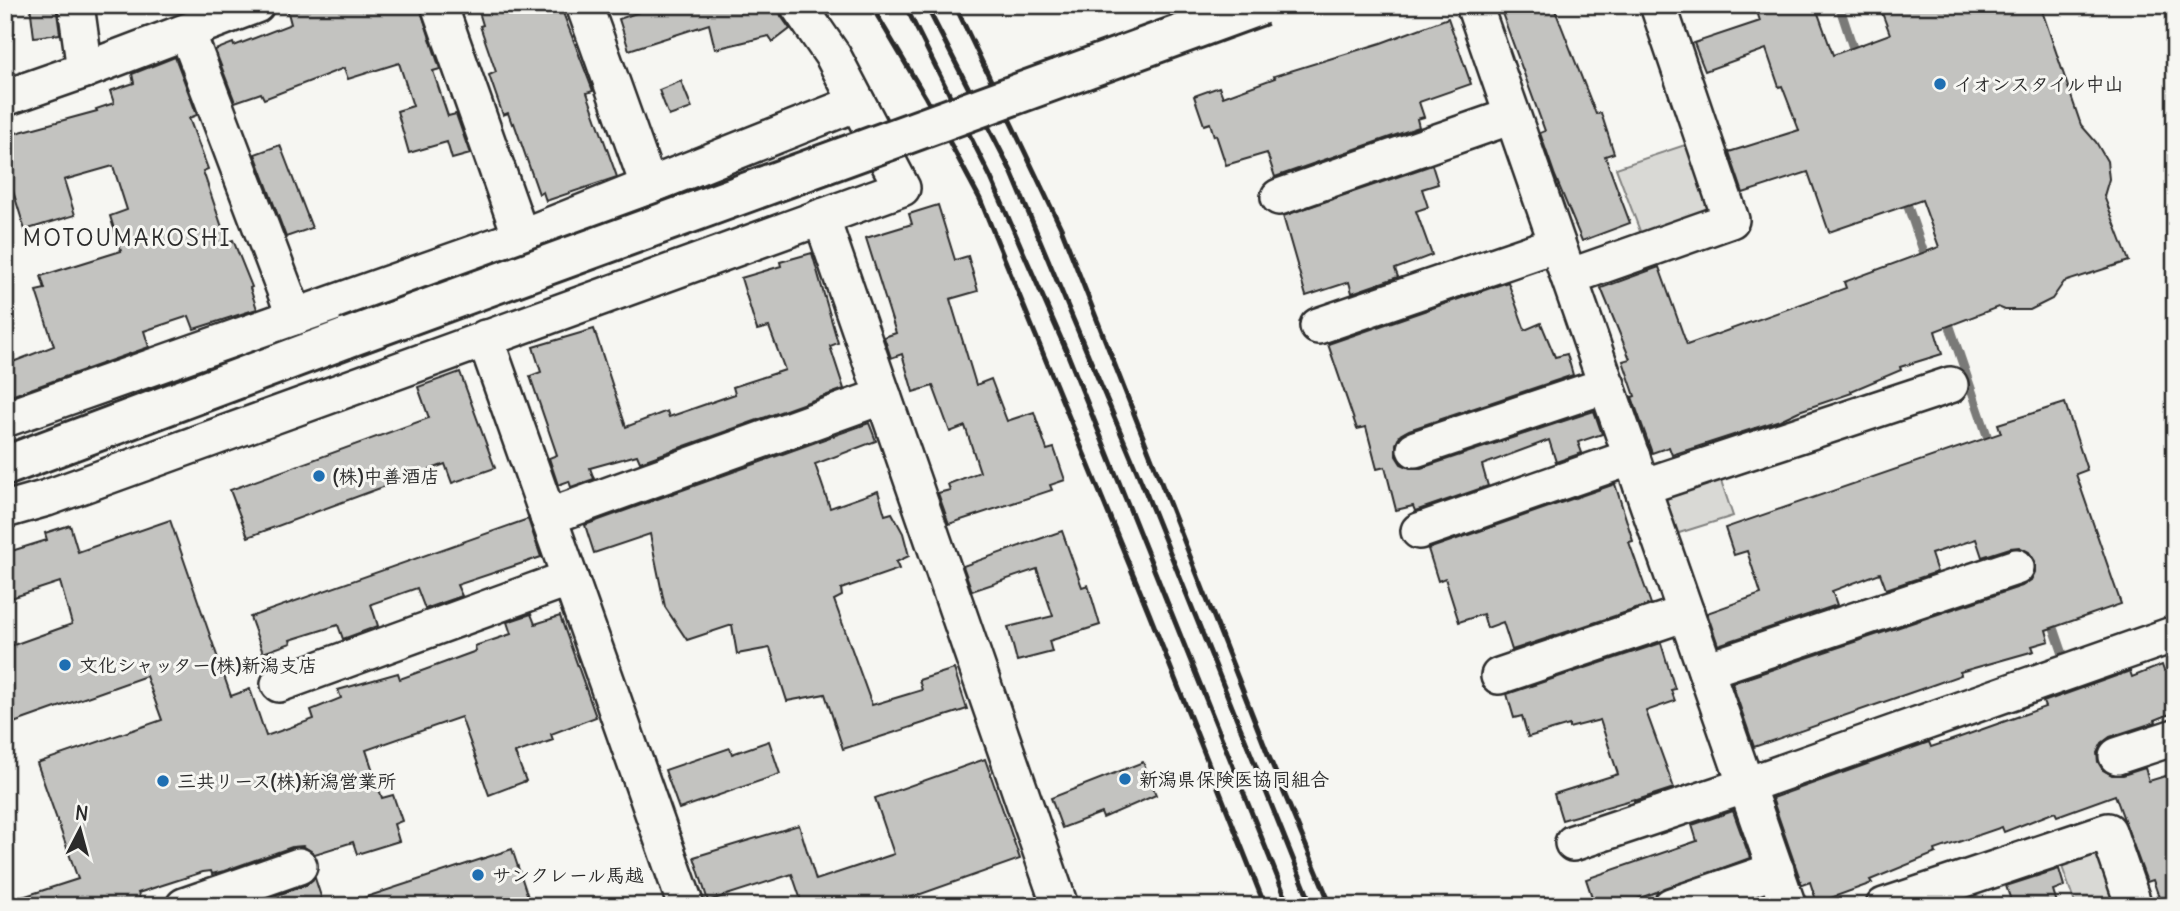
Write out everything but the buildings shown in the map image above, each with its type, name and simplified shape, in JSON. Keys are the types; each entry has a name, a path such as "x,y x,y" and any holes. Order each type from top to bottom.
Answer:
{"street":[{"path":"76,5 85,71"},
{"path":"5,98 85,71 256,5"},
{"path":"439,5 521,237"},
{"path":"584,5 649,187"},
{"path":"5,510 47,498 902,188 834,56 797,5"},
{"path":"5,466 347,338 1261,5"},
{"path":"1474,5 1788,906"},
{"path":"1569,277 1731,220 1658,5"},
{"path":"187,32 295,317"},
{"path":"5,419 521,237 857,103"},
{"path":"1279,197 1512,116"},
{"path":"821,217 1060,906"},
{"path":"1318,326 1557,244"},
{"path":"485,338 686,906"},
{"path":"1415,449 1607,385"},
{"path":"1419,531 1951,386"},
{"path":"548,517 883,396"},
{"path":"1706,670 2016,567"},
{"path":"279,684 570,578"},
{"path":"1499,676 1686,612"},
{"path":"1573,844 2175,634"},
{"path":"2117,756 2175,737"},
{"path":"1884,906 2108,831 2134,906"},
{"path":"184,906 299,866"},
{"path":"1671,906 1776,870"}],"shaded area":[{"path":"1688,144 1708,205 1704,216 1643,239 1616,168"},
{"path":"1715,463 1733,516 1660,539 1642,487"},
{"path":"2090,851 2101,854 2120,906 2076,906 2060,861"}],"waterway":[{"path":"1839,5 1856,57"},
{"path":"1904,195 1927,262"},
{"path":"1946,315 1991,447"},
{"path":"2025,543 2038,582"},
{"path":"2051,619 2065,660"}],"railway":[{"path":"871,5 926,98 980,199 1265,906"},
{"path":"905,5 991,178 1066,350 1289,906"},
{"path":"926,5 1011,171 1146,493 1312,906"},
{"path":"955,5 1061,228 1267,752 1331,906"}],"place":[{"name":"イオンスタイル中山","path":"1940,84"},
{"name":"(株)中善酒店","path":"319,476"},
{"name":"文化シャッター(株)新潟支店","path":"65,665"},
{"name":"新潟県保険医協同組合","path":"1125,779"},
{"name":"三共リース(株)新潟営業所","path":"163,781"},
{"name":"サンクレール馬越","path":"478,875"}],"district":[{"name":"MOTOUMAKOSHI","path":"127,237"}]}
